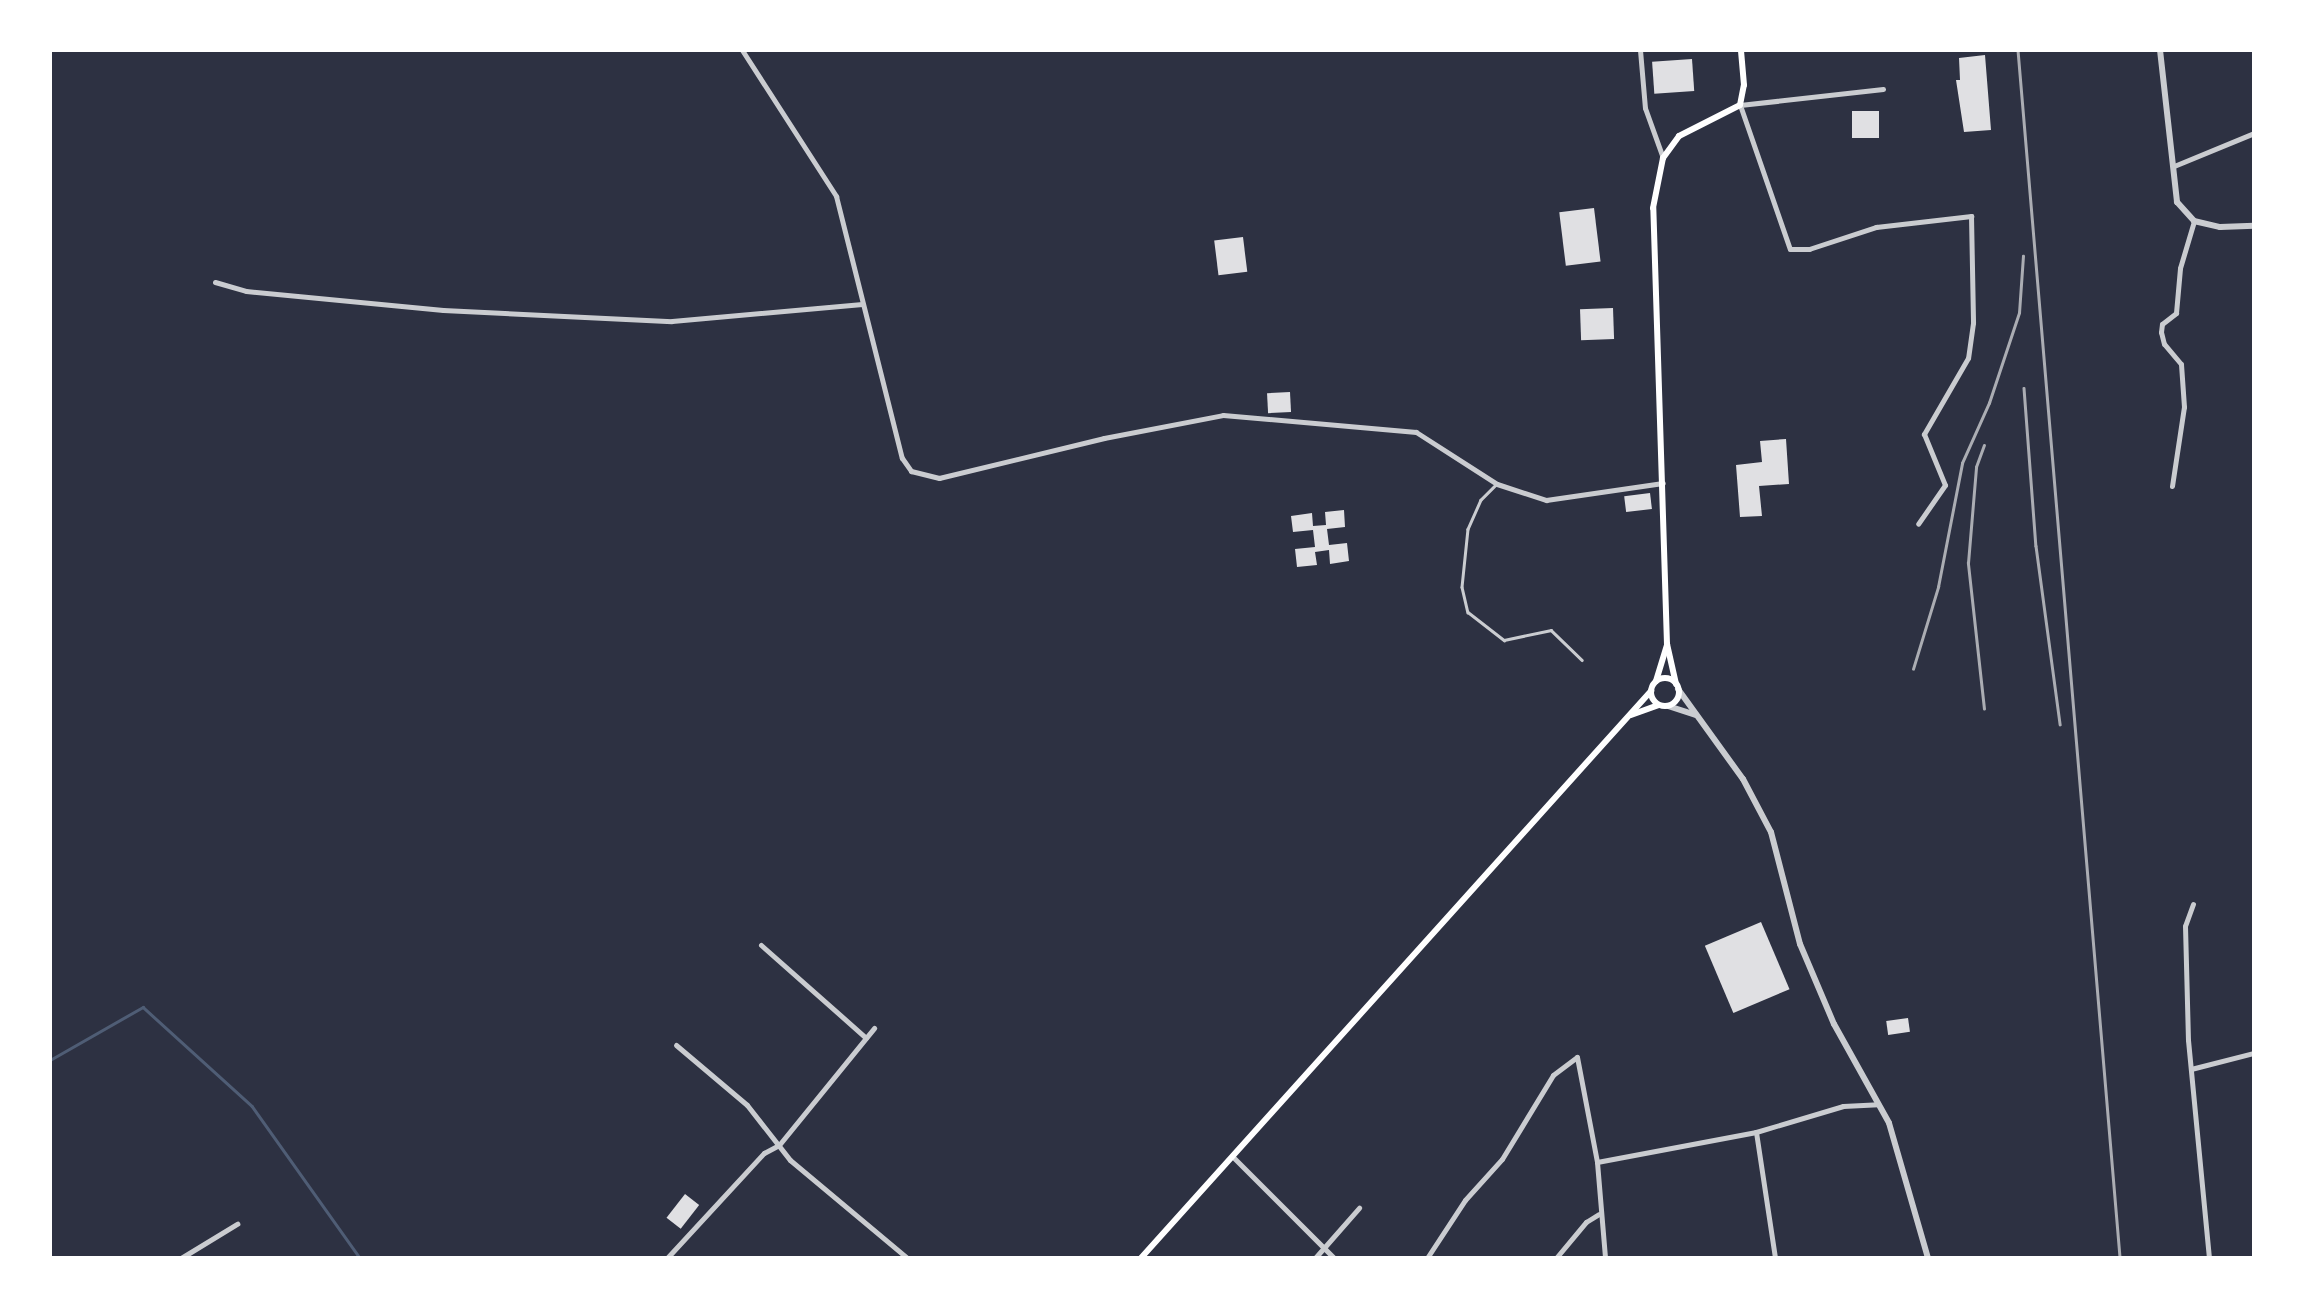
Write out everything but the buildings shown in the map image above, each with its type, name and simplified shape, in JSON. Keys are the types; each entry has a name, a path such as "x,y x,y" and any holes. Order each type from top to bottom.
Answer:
{"main road":[{"path":"1625,718 1677,700 1667,644 1653,208 1663,158 1693,126 1728,114 1740,105 1744,85 1741,50"},
{"path":"1141,1258 1651,690 1667,644"},
{"path":"1656,681 1666,678 1677,686"},
{"path":"1651,690 1658,705"}],"street":[{"path":"742,50 836,196 902,458 911,471 938,478 1104,438 1224,416 1416,432 1497,484 1546,500 1663,484"},
{"path":"1640,50 1645,108 1663,158"},
{"path":"2160,50 2170,167 2177,202 2194,221 2220,227 2254,226"},
{"path":"1883,89 1740,105 1790,249 1808,249 1876,227 1972,216 1973,323 1968,358 1924,434 1945,485 1918,524"},
{"path":"2170,167 2254,132"},
{"path":"2172,486 2184,407 2180,364 2164,344 2161,332 2162,324 2176,314 2180,268 2194,221"},
{"path":"215,282 246,291 443,310 672,321 862,304"},
{"path":"1677,686 1743,780 1770,832 1800,944 1834,1024 1881,1104 1906,1174 1928,1258"},
{"path":"1668,706 1697,716"},
{"path":"2193,904 2185,926 2191,1069 2209,1258"},
{"path":"761,944 866,1038"},
{"path":"668,1258 764,1153 779,1145 874,1028"},
{"path":"676,1045 746,1105 809,1177 907,1258"},
{"path":"2191,1069 2254,1052"},
{"path":"1427,1258 1465,1200 1502,1159 1552,1075 1578,1058 1597,1162 1605,1258"},
{"path":"1597,1162 1756,1132 1843,1106 1881,1104"},
{"path":"1756,1132 1775,1258"},
{"path":"1233,1157 1334,1258"},
{"path":"1316,1258 1359,1208"},
{"path":"1556,1258 1586,1222 1600,1214"},
{"path":"181,1258 237,1224"}],"lane":[{"path":"1497,484 1481,500 1468,528 1462,587 1468,612 1504,640 1551,630 1582,660"}],"waterway":[{"path":"50,1060 143,1007 252,1106 360,1258"}],"railway":[{"path":"2018,50 2120,1258"},
{"path":"1913,669 1938,587 1962,463 1989,403 2019,313 2023,256"},
{"path":"2024,388 2036,546 2060,724"},
{"path":"1984,445 1976,467 1968,563 1984,709"}]}
